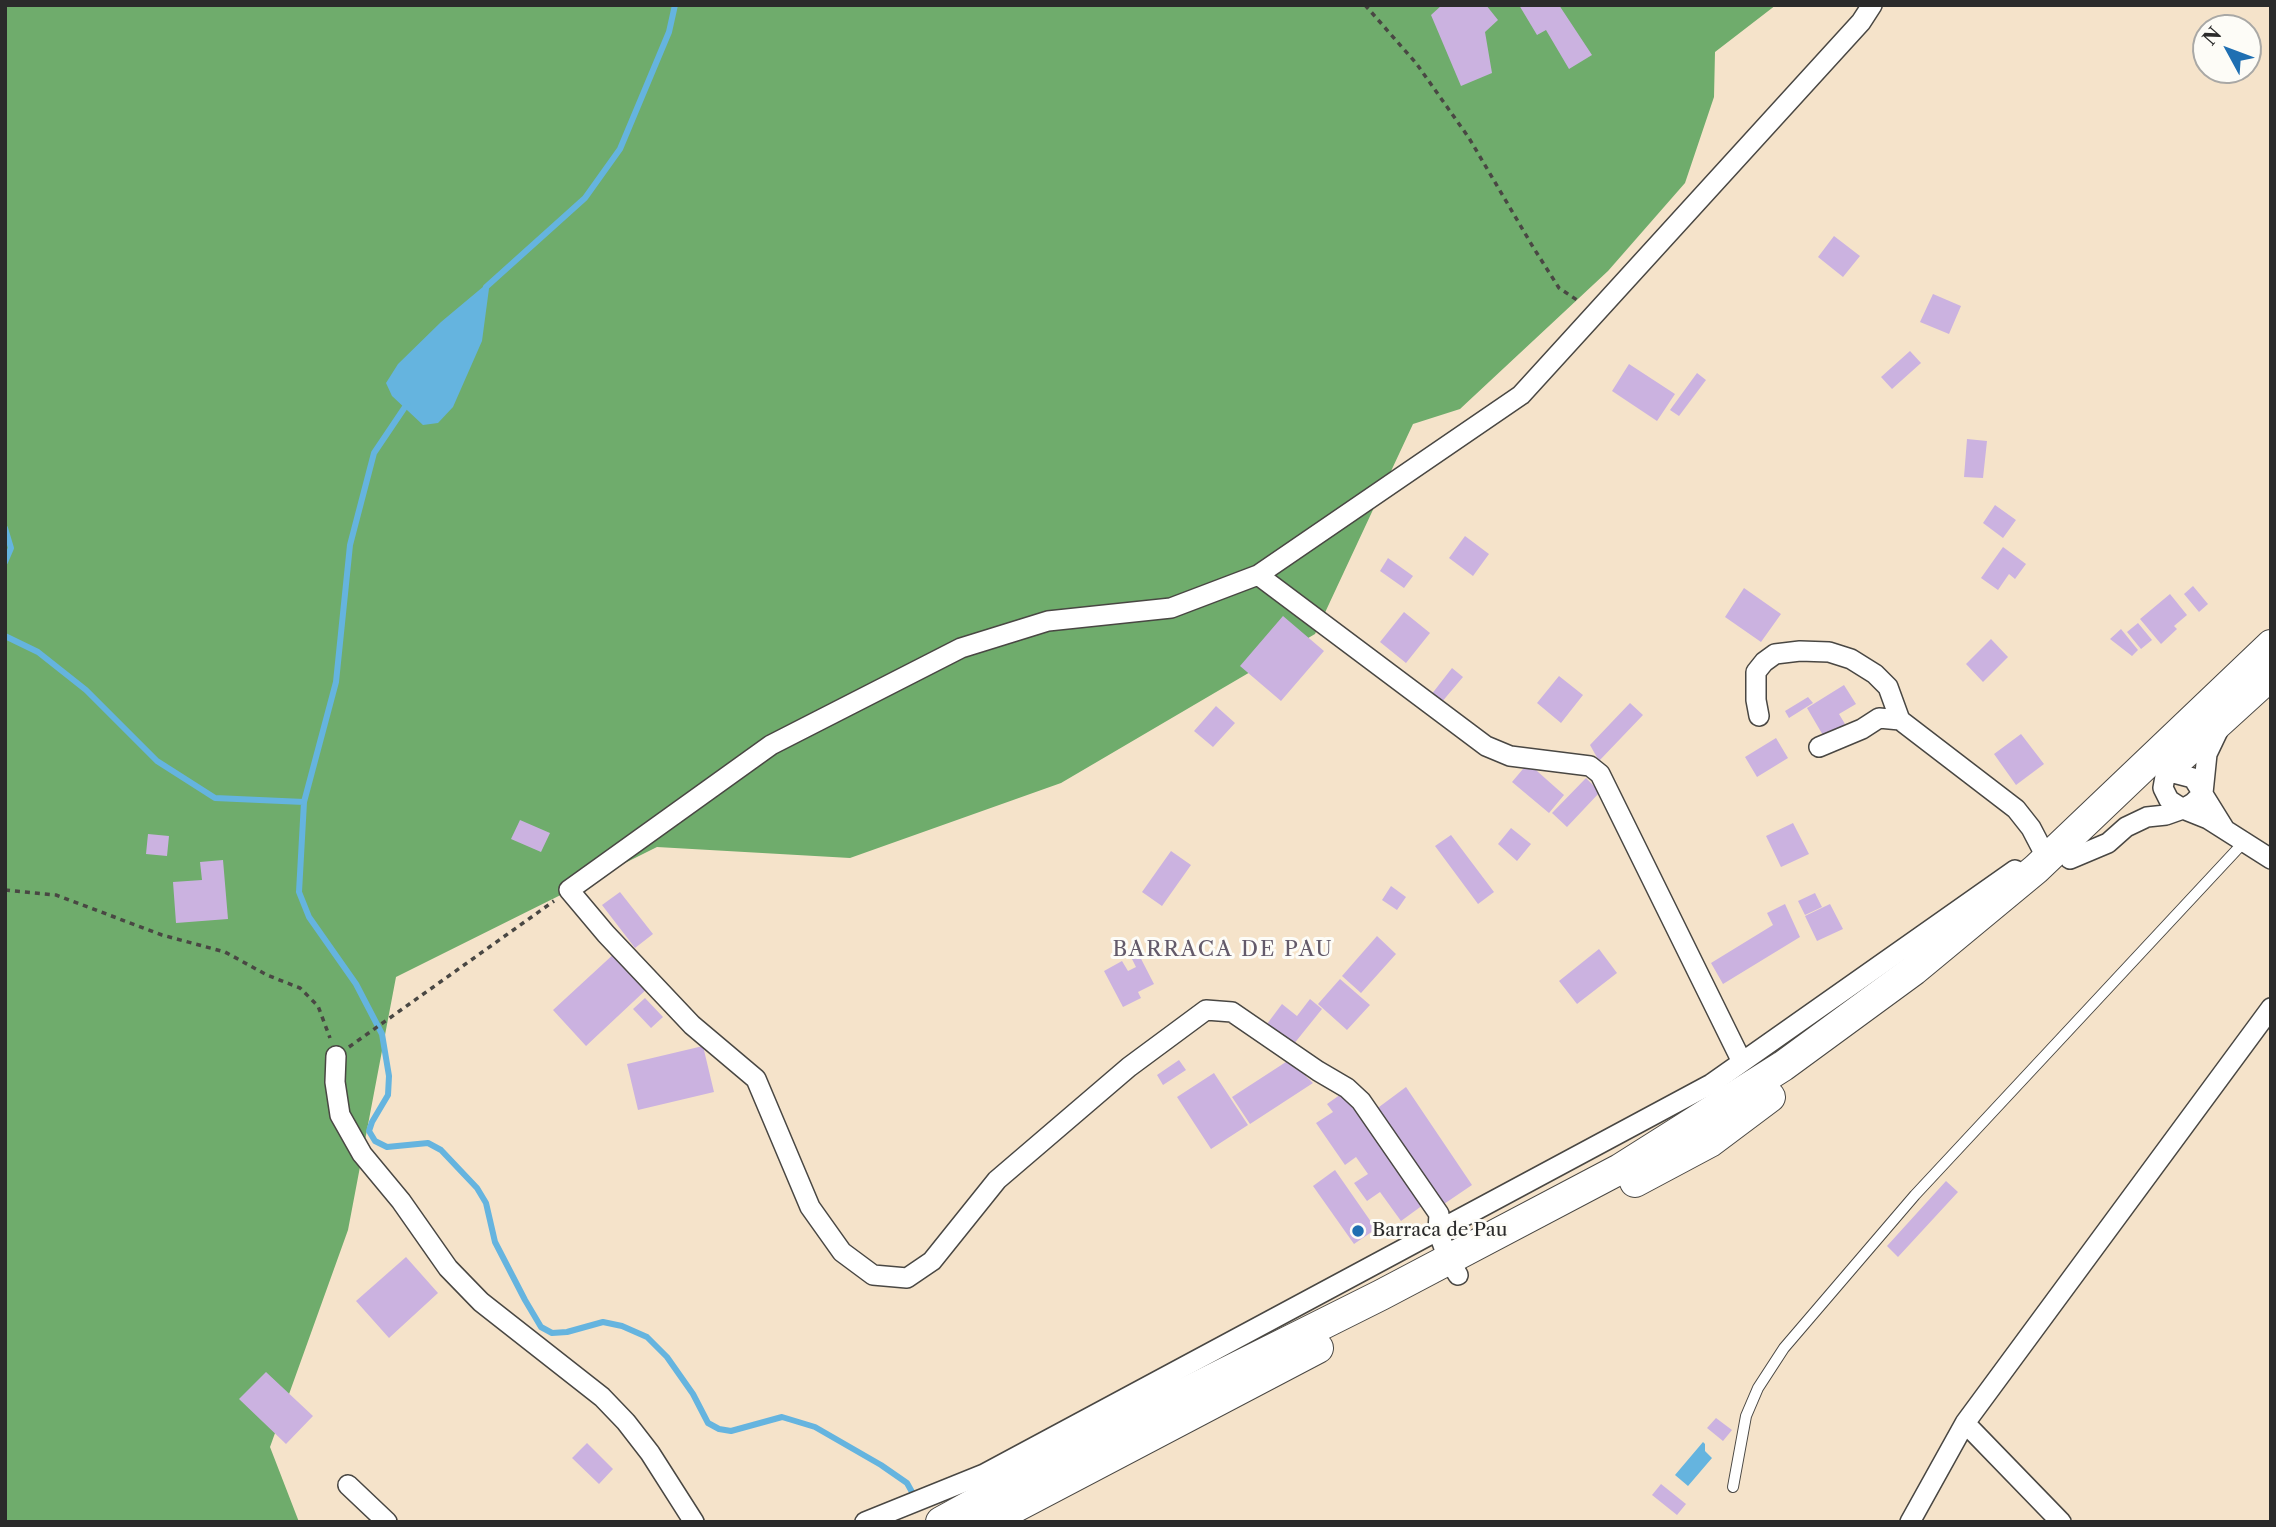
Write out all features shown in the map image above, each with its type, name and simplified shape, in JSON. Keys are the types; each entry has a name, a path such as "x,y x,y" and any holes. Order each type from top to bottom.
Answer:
{"main road":[{"path":"941,1522 1080,1445 1710,1142 1984,935 2056,855 2114,814 2271,645"},
{"path":"987,1522 1453,1267 1620,1169 1783,1066 1924,962 2036,869 2095,812 2226,718 2271,675"}],"street":[{"path":"1453,1267 1438,1231 1439,1214 1361,1101 1347,1088 1232,1012 1206,1010 1129,1067 997,1180 932,1261 907,1278 873,1275 842,1252 810,1207 756,1079 692,1025 606,934 569,890 771,745 961,648 1048,621 1171,608 1258,575 1521,395 1861,22 1872,5"},
{"path":"1258,575 1486,746 1510,756 1590,766 1600,774 1742,1062"},
{"path":"1759,716 1756,671 1775,654 1800,651 1829,652 1851,659 1875,674 1888,687 1900,720"},
{"path":"1819,747 1862,729 1879,718 1900,720 2016,808 2056,855"},
{"path":"2056,855 2108,843 2126,827 2147,817 2166,815 2183,809 2203,793 2207,754 2226,718"},
{"path":"2159,764 2193,778 2224,829"},
{"path":"2159,764 2163,788 2169,800 2224,829 2271,859"},
{"path":"865,1522 984,1474 1711,1084 1858,980 2056,855 2095,812"},
{"path":"1910,1522 1965,1423 2271,1008"},
{"path":"336,1056 335,1082 340,1115 362,1154 401,1201 448,1268 481,1302 602,1396 642,1443 694,1522"},
{"path":"1965,1423 2061,1522"},
{"path":"348,1485 387,1522"}],"lane":[{"path":"1733,1487 1746,1416 1759,1388 1784,1348 1915,1195 2244,842"}],"path":[{"path":"1365,5 1416,63 1469,138 1559,288 1596,313"},
{"path":"5,890 56,895 162,935 225,952 267,975 300,988 318,1006 336,1056 569,890"}],"green space":[{"path":"5,5 1776,5 1715,52 1714,97 1685,183 1608,271 1460,409 1413,424 1315,634 1061,783 850,858 657,847 396,977 348,1230 270,1447 299,1522 5,1522"}],"water":[{"path":"490,281 482,341 453,407 438,423 423,425 392,396 386,383 398,364 441,322"},
{"path":"1703,1442 1705,1451 1712,1458 1688,1486 1675,1475"}],"building":[{"path":"1442,5 1486,5 1498,20 1485,32 1492,73 1461,86 1431,15"},
{"path":"1519,5 1559,5 1592,55 1569,69 1546,30 1537,35"},
{"path":"1834,236 1860,256 1843,277 1818,257"},
{"path":"1933,294 1961,306 1949,334 1920,322"},
{"path":"1910,351 1921,363 1892,389 1881,377"},
{"path":"1629,364 1675,394 1657,421 1612,391"},
{"path":"1697,373 1706,380 1679,416 1670,410"},
{"path":"1967,439 1987,441 1983,478 1964,477"},
{"path":"1995,505 2016,520 2003,538 1983,523"},
{"path":"1465,536 1489,554 1473,576 1449,558"},
{"path":"2003,547 2026,564 2015,579 2009,574 1998,590 1981,578"},
{"path":"1388,558 1413,576 1404,588 1380,571"},
{"path":"2193,586 2208,604 2199,612 2184,594"},
{"path":"1744,588 1781,614 1761,642 1725,617"},
{"path":"2170,594 2187,615 2174,626 2177,629 2161,644 2140,619"},
{"path":"1404,612 1430,633 1406,663 1380,642"},
{"path":"1283,616 1324,651 1281,701 1240,666"},
{"path":"2138,623 2152,640 2141,649 2127,632"},
{"path":"2121,629 2138,650 2132,656 2110,639"},
{"path":"1991,639 2008,657 1983,682 1966,664"},
{"path":"1452,668 1463,677 1441,703 1431,695"},
{"path":"1559,676 1583,695 1561,723 1537,703"},
{"path":"1844,685 1856,704 1839,714 1845,724 1824,737 1807,708"},
{"path":"1808,697 1813,703 1789,718 1785,711"},
{"path":"1630,703 1643,715 1599,761 1590,745"},
{"path":"1216,706 1235,723 1213,747 1194,731"},
{"path":"2021,734 2044,764 2016,785 1994,754"},
{"path":"1776,738 1788,758 1757,777 1745,757"},
{"path":"1528,763 1564,795 1549,813 1512,782"},
{"path":"1586,778 1600,792 1567,827 1552,813"},
{"path":"520,820 550,833 541,852 511,839"},
{"path":"1793,823 1809,854 1781,867 1766,836"},
{"path":"1511,828 1531,844 1517,861 1498,844"},
{"path":"148,834 169,836 167,856 146,854"},
{"path":"1451,835 1494,892 1478,904 1435,846"},
{"path":"1171,851 1191,865 1162,906 1142,892"},
{"path":"223,860 228,919 176,923 173,882 202,880 200,862"},
{"path":"1391,886 1406,897 1397,910 1382,900"},
{"path":"620,892 653,934 635,948 602,905"},
{"path":"1815,893 1822,907 1805,915 1798,901"},
{"path":"1785,904 1800,937 1723,984 1711,963 1773,925 1767,913"},
{"path":"1830,904 1843,929 1817,941 1805,916"},
{"path":"1377,936 1396,954 1361,993 1342,976"},
{"path":"1136,949 1154,984 1138,992 1141,998 1123,1007 1104,971 1122,961 1128,971 1136,967 1129,953"},
{"path":"1599,949 1617,973 1577,1004 1559,981"},
{"path":"617,951 649,987 586,1046 553,1010"},
{"path":"1340,979 1370,1005 1347,1030 1318,1004"},
{"path":"645,998 663,1017 651,1028 633,1009"},
{"path":"1310,999 1322,1009 1293,1045 1267,1024 1282,1004 1297,1016"},
{"path":"703,1046 714,1092 638,1110 627,1064"},
{"path":"1179,1060 1186,1070 1163,1085 1157,1075"},
{"path":"1289,1060 1313,1083 1250,1124 1232,1097"},
{"path":"1214,1073 1248,1125 1211,1149 1177,1097"},
{"path":"1406,1087 1472,1185 1441,1206 1375,1110"},
{"path":"1344,1092 1423,1205 1401,1221 1380,1192 1367,1201 1354,1183 1368,1174 1356,1157 1345,1165 1316,1123 1333,1112 1327,1104"},
{"path":"1335,1170 1376,1229 1354,1244 1313,1186"},
{"path":"1946,1181 1958,1192 1898,1257 1887,1246"},
{"path":"406,1257 438,1293 389,1338 356,1301"},
{"path":"266,1372 313,1416 286,1444 239,1399"},
{"path":"1716,1418 1732,1430 1723,1441 1707,1428"},
{"path":"587,1443 613,1469 599,1484 572,1458"},
{"path":"1661,1484 1686,1504 1677,1515 1652,1495"}],"waterway":[{"path":"486,287 585,198 620,149 669,32 675,5"},
{"path":"407,404 374,453 350,545 336,682 304,802 299,892 309,917 356,984 382,1034 389,1076 388,1095 369,1131 375,1141 387,1147 428,1143 441,1150 477,1188 486,1203 495,1242 541,1327 552,1333 567,1332 603,1322 622,1326 647,1337 667,1357 693,1394 708,1423 731,1431 782,1417 815,1427 881,1465 907,1483 912,1492"},
{"path":"5,528 11,548 5,562"},
{"path":"5,636 38,652 86,690 157,761 215,798 304,802"}],"place":[{"name":"Barraca de Pau","path":"1358,1231"}],"district":[{"name":"BARRACA DE PAU","path":"1223,950"}]}
